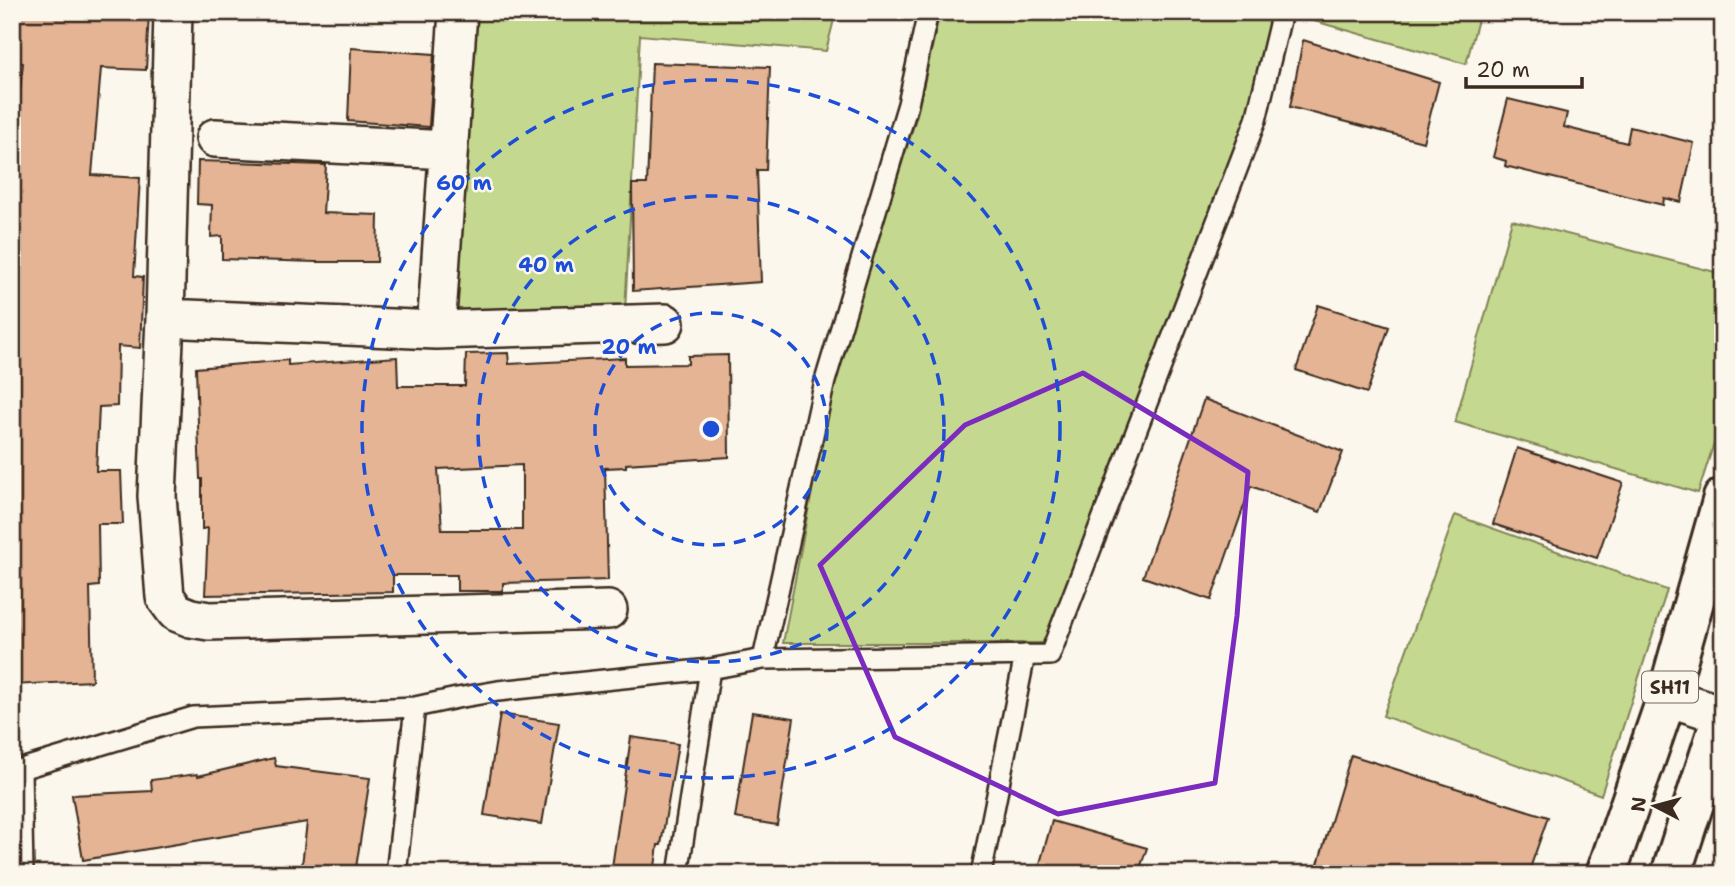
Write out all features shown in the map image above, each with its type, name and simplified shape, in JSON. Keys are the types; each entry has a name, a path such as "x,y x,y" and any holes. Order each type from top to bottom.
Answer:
{"main road":[{"name":"SH11","path":"1606,874 1667,697 1723,498"},
{"name":"SH11","path":"1671,874 1723,714"}],"street":[{"path":"173,12 165,318 157,496 165,597 176,612 209,621 608,610"},
{"path":"436,330 458,12"},
{"path":"215,138 447,150"},
{"path":"165,318 436,330 665,323"},
{"path":"1667,697 1723,714"}],"lane":[{"path":"763,659 825,381 908,104 929,12"},
{"path":"23,874 20,769 193,717 415,707 498,691 710,669 763,659 1050,655 1256,120 1282,12"},
{"path":"981,874 1025,655"},
{"path":"678,874 710,669"},
{"path":"396,874 415,707"}],"highlighted area":[{"path":"1083,373 1248,472 1237,616 1215,783 1058,814 895,737 820,565 965,425"}],"green space":[{"path":"471,12 836,12 826,51 640,35 625,311 450,315"},
{"path":"940,12 1272,12 1244,128 1045,643 783,643 832,386 917,115"},
{"path":"1301,12 1480,12 1466,64 1300,17"},
{"path":"1512,220 1723,274 1723,415 1698,493 1455,422"},
{"path":"1455,515 1667,590 1601,795 1383,716"}],"building":[{"path":"18,12 149,12 146,70 101,68 92,175 140,178 134,276 143,277 140,348 118,346 117,406 99,407 96,471 121,471 123,524 98,524 99,586 90,587 92,681 12,685 12,164 23,63 16,62"},
{"path":"1303,40 1439,82 1423,142 1290,107"},
{"path":"351,48 434,54 429,127 348,121"},
{"path":"652,63 770,67 766,170 757,170 761,282 633,291 632,184 647,184"},
{"path":"1508,99 1567,113 1564,127 1627,143 1630,127 1694,143 1681,202 1664,198 1663,205 1505,166 1506,161 1493,157"},
{"path":"198,161 326,165 323,213 378,215 377,262 222,259 222,236 211,237 212,205 197,204"},
{"path":"1318,305 1389,327 1367,393 1296,370"},
{"path":"508,353 509,364 625,358 625,365 688,364 688,356 728,355 729,457 626,464 626,467 605,468 608,580 503,583 503,591 457,591 457,575 393,575 393,592 205,595 208,528 202,529 196,368 288,360 288,365 397,357 398,386 465,386 466,354","holes":["522,465 522,530 442,530 438,469"]},
{"path":"1204,399 1343,452 1320,512 1251,486 1211,600 1143,577"},
{"path":"1517,448 1623,483 1597,558 1493,524"},
{"path":"752,712 794,718 777,825 735,818"},
{"path":"500,714 559,723 542,824 484,815"},
{"path":"631,737 678,744 654,874 611,874"},
{"path":"1351,755 1548,817 1528,874 1315,874"},
{"path":"274,758 276,766 370,778 355,874 301,874 307,822 83,860 72,795 152,791 151,780 198,776"},
{"path":"1052,821 1147,848 1138,874 1037,874"}]}
